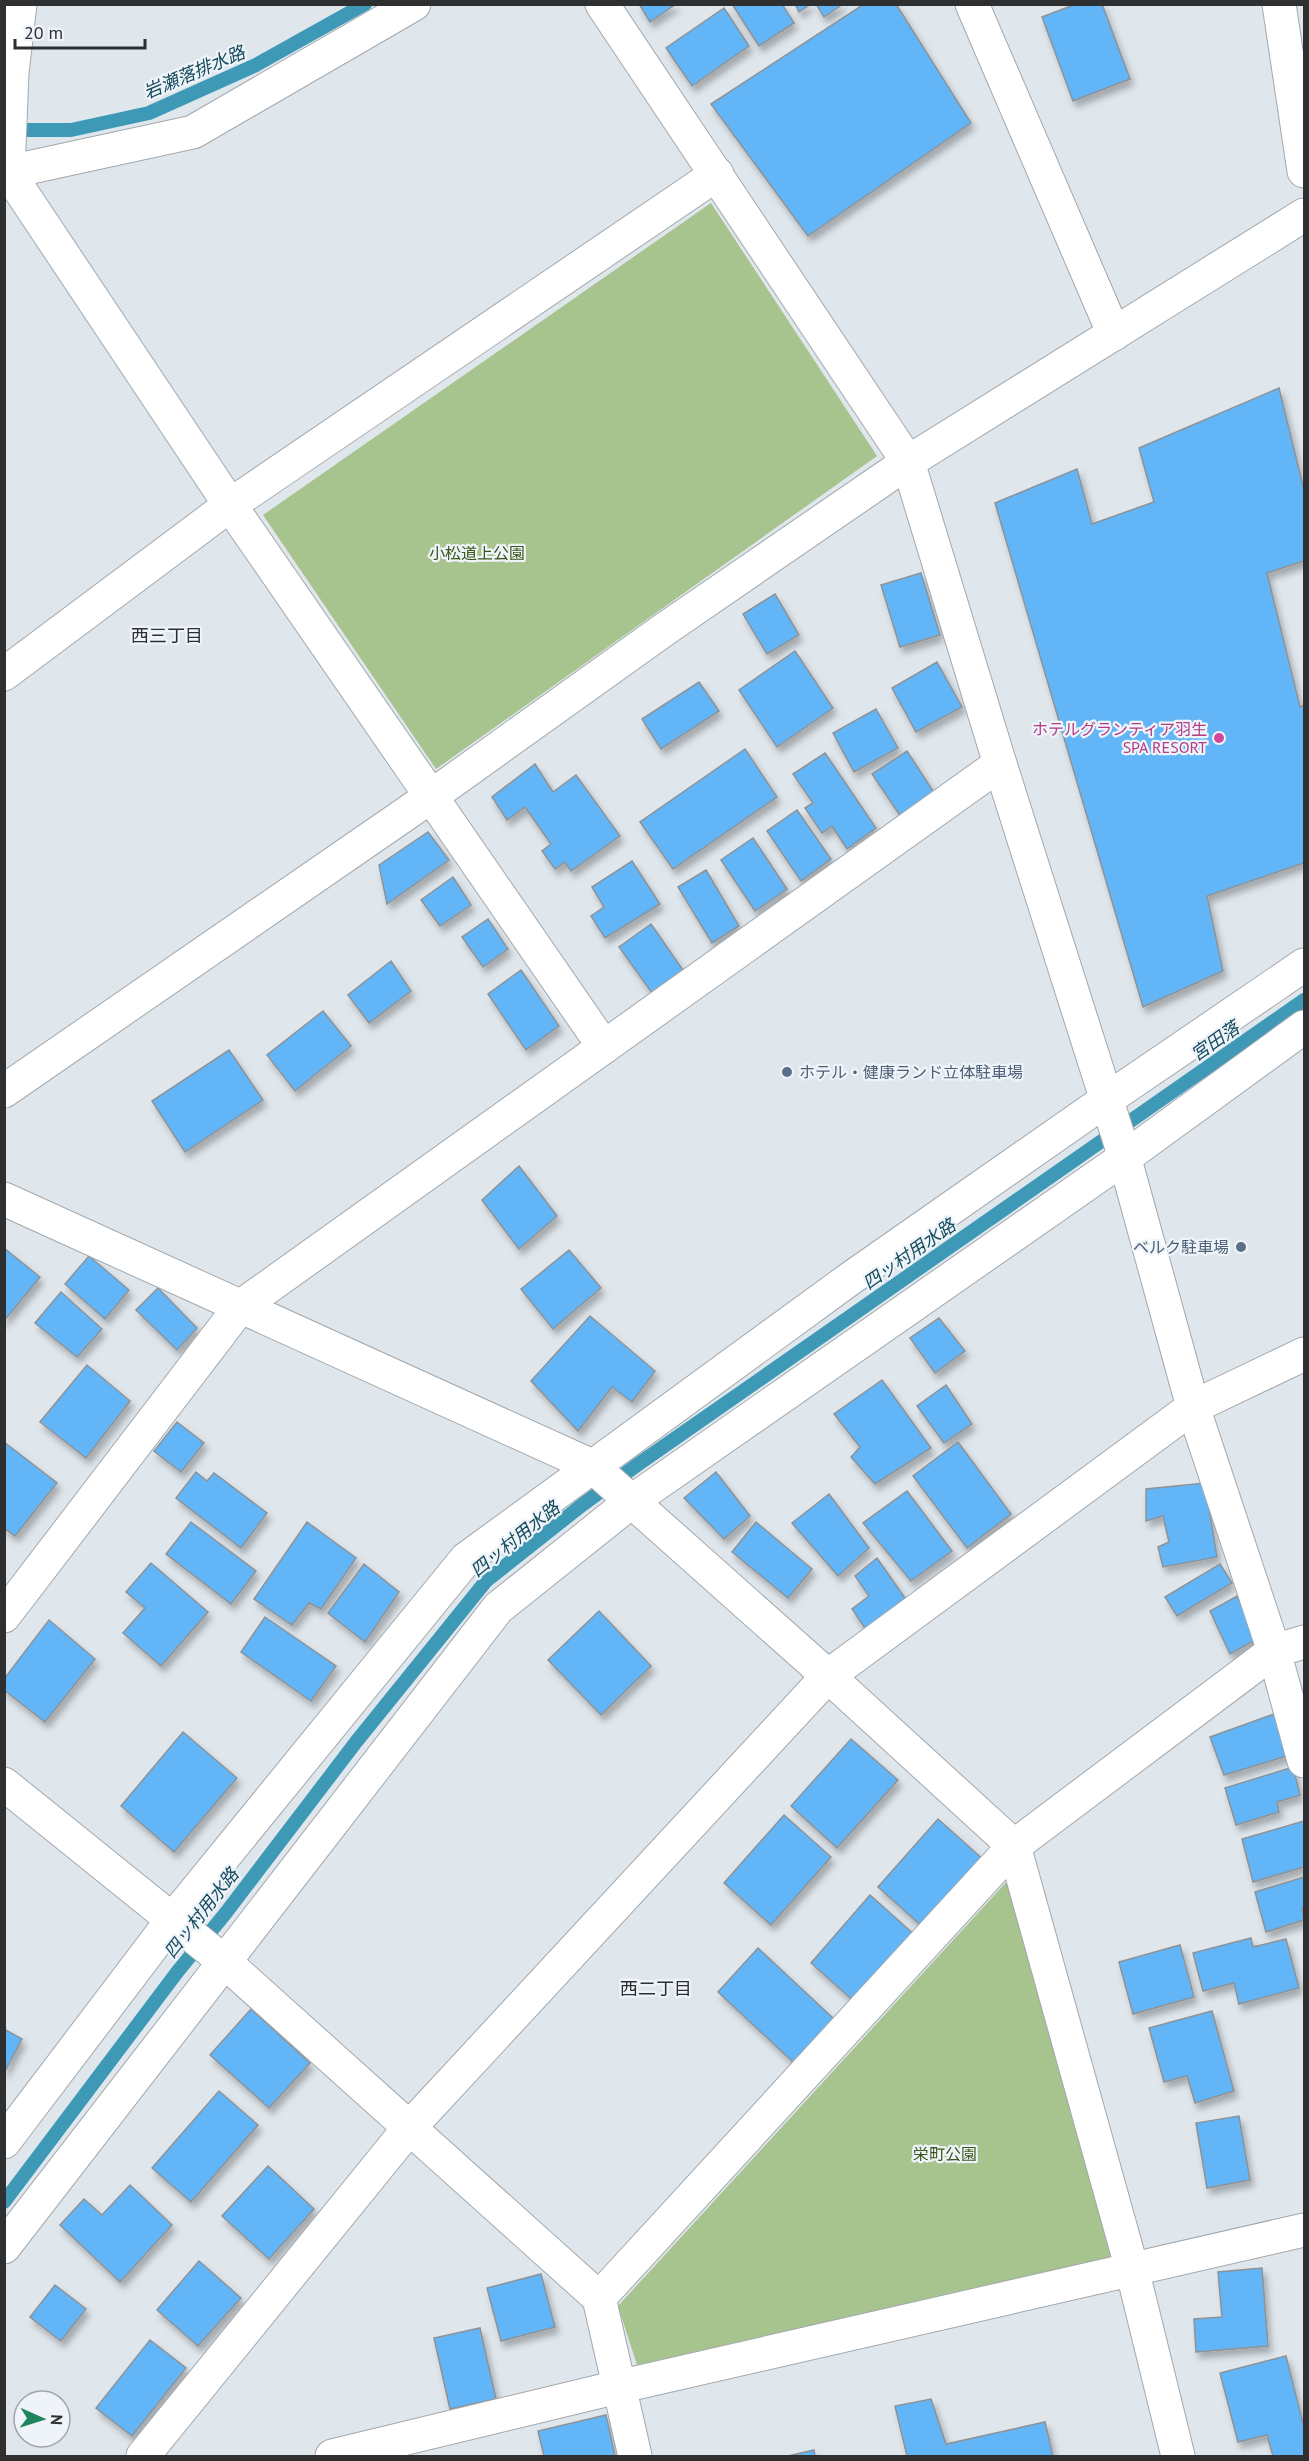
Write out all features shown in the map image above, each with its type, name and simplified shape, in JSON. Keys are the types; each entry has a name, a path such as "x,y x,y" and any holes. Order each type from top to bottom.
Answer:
{"street":[{"path":"20,4 12,73 6,172 230,505 433,795 604,1047"},
{"path":"6,172 193,132 414,4"},
{"path":"602,4 908,462 1000,764 1116,1131 1193,1407 1274,1651 1305,1761"},
{"path":"972,4 1114,334"},
{"path":"1279,4 1305,171"},
{"path":"4,675 230,505 717,174"},
{"path":"4,1091 433,795 665,629 908,462 1305,215"},
{"path":"4,1616 240,1307 1000,764"},
{"path":"4,2247 202,1943 466,1559 613,1484 1116,1131 1305,964"},
{"path":"4,2142 202,1943 498,1608 613,1484 852,1278 1305,1027"},
{"path":"4,1199 240,1307 613,1484 1014,1846 1132,2269 1178,2457"},
{"path":"143,2457 410,2127 828,1676 1193,1407 1305,1354"},
{"path":"599,2298 1014,1846 1274,1651 1305,1642"},
{"path":"4,1784 202,1943 599,2298 635,2457"},
{"path":"332,2457 618,2387 1305,2230"}],"green space":[{"name":"小松道上公園","path":"711,203 877,456 436,769 263,515"},
{"name":"栄町公園","path":"1010,1878 1118,2256 637,2365 618,2306"}],"building":[{"path":"639,4 676,4 650,22"},
{"path":"732,4 782,4 794,23 759,46"},
{"path":"795,4 811,4 799,12"},
{"path":"816,4 843,4 824,17"},
{"path":"864,4 896,4 971,123 808,236 711,104"},
{"path":"1076,4 1102,4 1130,79 1073,101 1042,17"},
{"path":"724,8 749,46 692,86 666,48"},
{"path":"1279,388 1304,490 1304,561 1267,573 1300,707 1304,705 1304,863 1207,896 1223,971 1143,1007 995,503 1077,469 1092,524 1154,502 1139,448"},
{"path":"921,573 940,635 900,647 881,585"},
{"path":"775,594 799,635 767,654 743,614"},
{"path":"795,651 833,708 777,747 739,690"},
{"path":"937,662 962,707 916,732 892,688"},
{"path":"699,682 719,711 661,749 642,719"},
{"path":"876,709 898,748 854,772 833,733"},
{"path":"745,749 777,797 673,869 640,822"},
{"path":"907,751 935,794 901,817 872,774"},
{"path":"825,753 876,828 847,849 832,826 822,833 805,808 813,803 793,774"},
{"path":"535,764 553,792 576,775 620,836 571,871 565,862 555,869 542,851 551,844 525,807 507,820 492,797"},
{"path":"797,810 831,859 801,881 767,831"},
{"path":"428,832 449,860 387,904 379,865"},
{"path":"753,838 787,889 755,911 721,860"},
{"path":"632,861 660,904 605,938 591,916 604,907 592,887"},
{"path":"706,870 739,926 712,943 678,887"},
{"path":"453,877 471,905 440,926 421,900"},
{"path":"488,919 508,949 483,967 462,937"},
{"path":"651,924 683,970 652,993 619,947"},
{"path":"391,961 411,991 369,1023 348,995"},
{"path":"521,970 559,1026 526,1050 488,994"},
{"path":"323,1011 351,1046 295,1091 267,1055"},
{"path":"229,1050 263,1100 185,1152 152,1101"},
{"path":"519,1166 557,1216 519,1249 482,1200"},
{"path":"4,1248 40,1277 4,1321"},
{"path":"569,1250 601,1288 553,1329 521,1289"},
{"path":"89,1256 129,1290 105,1319 65,1284"},
{"path":"158,1288 197,1328 177,1350 136,1310"},
{"path":"61,1292 102,1329 77,1357 35,1323"},
{"path":"590,1316 655,1371 632,1402 612,1387 578,1431 531,1381"},
{"path":"939,1318 965,1351 935,1373 910,1338"},
{"path":"87,1365 130,1401 86,1458 40,1422"},
{"path":"882,1380 931,1448 875,1484 851,1457 860,1447 834,1414"},
{"path":"946,1385 972,1424 944,1443 917,1406"},
{"path":"177,1422 204,1443 181,1472 154,1451"},
{"path":"4,1442 57,1483 15,1536 4,1528"},
{"path":"958,1442 1011,1514 967,1548 913,1476"},
{"path":"196,1472 207,1481 214,1473 267,1513 241,1548 176,1498"},
{"path":"716,1472 750,1516 724,1539 684,1498"},
{"path":"1205,1483 1217,1557 1163,1567 1158,1547 1169,1542 1163,1516 1146,1521 1146,1489"},
{"path":"907,1491 952,1551 911,1581 863,1523"},
{"path":"829,1494 869,1548 838,1576 792,1523"},
{"path":"191,1522 256,1571 231,1604 166,1554"},
{"path":"307,1522 356,1558 321,1609 309,1603 292,1625 254,1599"},
{"path":"756,1522 812,1569 788,1598 732,1552"},
{"path":"877,1558 905,1598 866,1630 852,1609 869,1596 855,1576"},
{"path":"151,1563 208,1612 161,1666 123,1633 145,1608 126,1592"},
{"path":"364,1564 399,1592 365,1642 328,1613"},
{"path":"1220,1564 1232,1583 1177,1616 1165,1597"},
{"path":"1237,1596 1257,1639 1230,1654 1210,1611"},
{"path":"599,1611 651,1666 601,1715 548,1660"},
{"path":"265,1617 336,1666 311,1701 241,1652"},
{"path":"49,1620 95,1659 45,1722 4,1690 4,1679"},
{"path":"1274,1714 1287,1756 1224,1775 1210,1737"},
{"path":"183,1732 237,1778 174,1852 121,1806"},
{"path":"851,1739 898,1780 837,1848 791,1806"},
{"path":"1293,1767 1300,1795 1277,1802 1279,1812 1236,1825 1225,1788"},
{"path":"784,1815 831,1857 771,1925 724,1883"},
{"path":"938,1819 985,1861 925,1929 878,1887"},
{"path":"1304,1821 1304,1867 1253,1882 1242,1839"},
{"path":"1304,1877 1304,1907 1302,1908 1304,1920 1266,1932 1255,1892"},
{"path":"870,1895 917,1937 857,2004 811,1963"},
{"path":"1251,1938 1253,1947 1286,1939 1299,1988 1239,2004 1234,1983 1203,1991 1193,1953"},
{"path":"1180,1945 1194,1997 1133,2014 1119,1962"},
{"path":"758,1948 834,2019 794,2063 718,1992"},
{"path":"251,2009 310,2063 269,2108 210,2055"},
{"path":"1212,2011 1234,2091 1195,2103 1187,2076 1164,2082 1149,2028"},
{"path":"4,2029 22,2039 4,2073"},
{"path":"219,2091 258,2125 191,2202 152,2168"},
{"path":"1239,2116 1250,2180 1207,2188 1196,2123"},
{"path":"268,2166 314,2209 269,2259 222,2216"},
{"path":"130,2185 172,2225 120,2282 60,2225 84,2199 102,2215"},
{"path":"199,2261 241,2298 198,2346 157,2310"},
{"path":"1262,2268 1268,2346 1196,2352 1194,2319 1222,2317 1218,2272"},
{"path":"541,2274 555,2327 501,2341 487,2288"},
{"path":"55,2285 86,2309 61,2341 30,2317"},
{"path":"480,2328 496,2399 450,2409 434,2338"},
{"path":"150,2340 186,2368 132,2436 96,2408"},
{"path":"1286,2356 1304,2427 1304,2456 1273,2456 1267,2435 1238,2442 1220,2373"},
{"path":"931,2399 946,2444 1045,2422 1053,2456 907,2456 895,2406"},
{"path":"606,2415 615,2456 544,2456 538,2431"},
{"path":"814,2450 815,2456 788,2456"}],"waterway":[{"name":"岩瀬落排水路","path":"24,130 71,130 149,113 256,65 365,4"},
{"name":"四ッ村用水路","path":"4,2202 178,1971 225,1914 356,1742 486,1581 637,1465 1304,1000"}],"place":[{"name":"ホテルグランティア羽生 SPA RESORT","path":"1219,738"},
{"name":"ホテル・健康ランド立体駐車場","path":"787,1072"},
{"name":"ベルク駐車場","path":"1241,1247"}],"district":[{"name":"西三丁目","path":"167,635"},
{"name":"西二丁目","path":"656,1988"}],"water label":[{"name":"宮田落","path":"1215,1041"}]}
